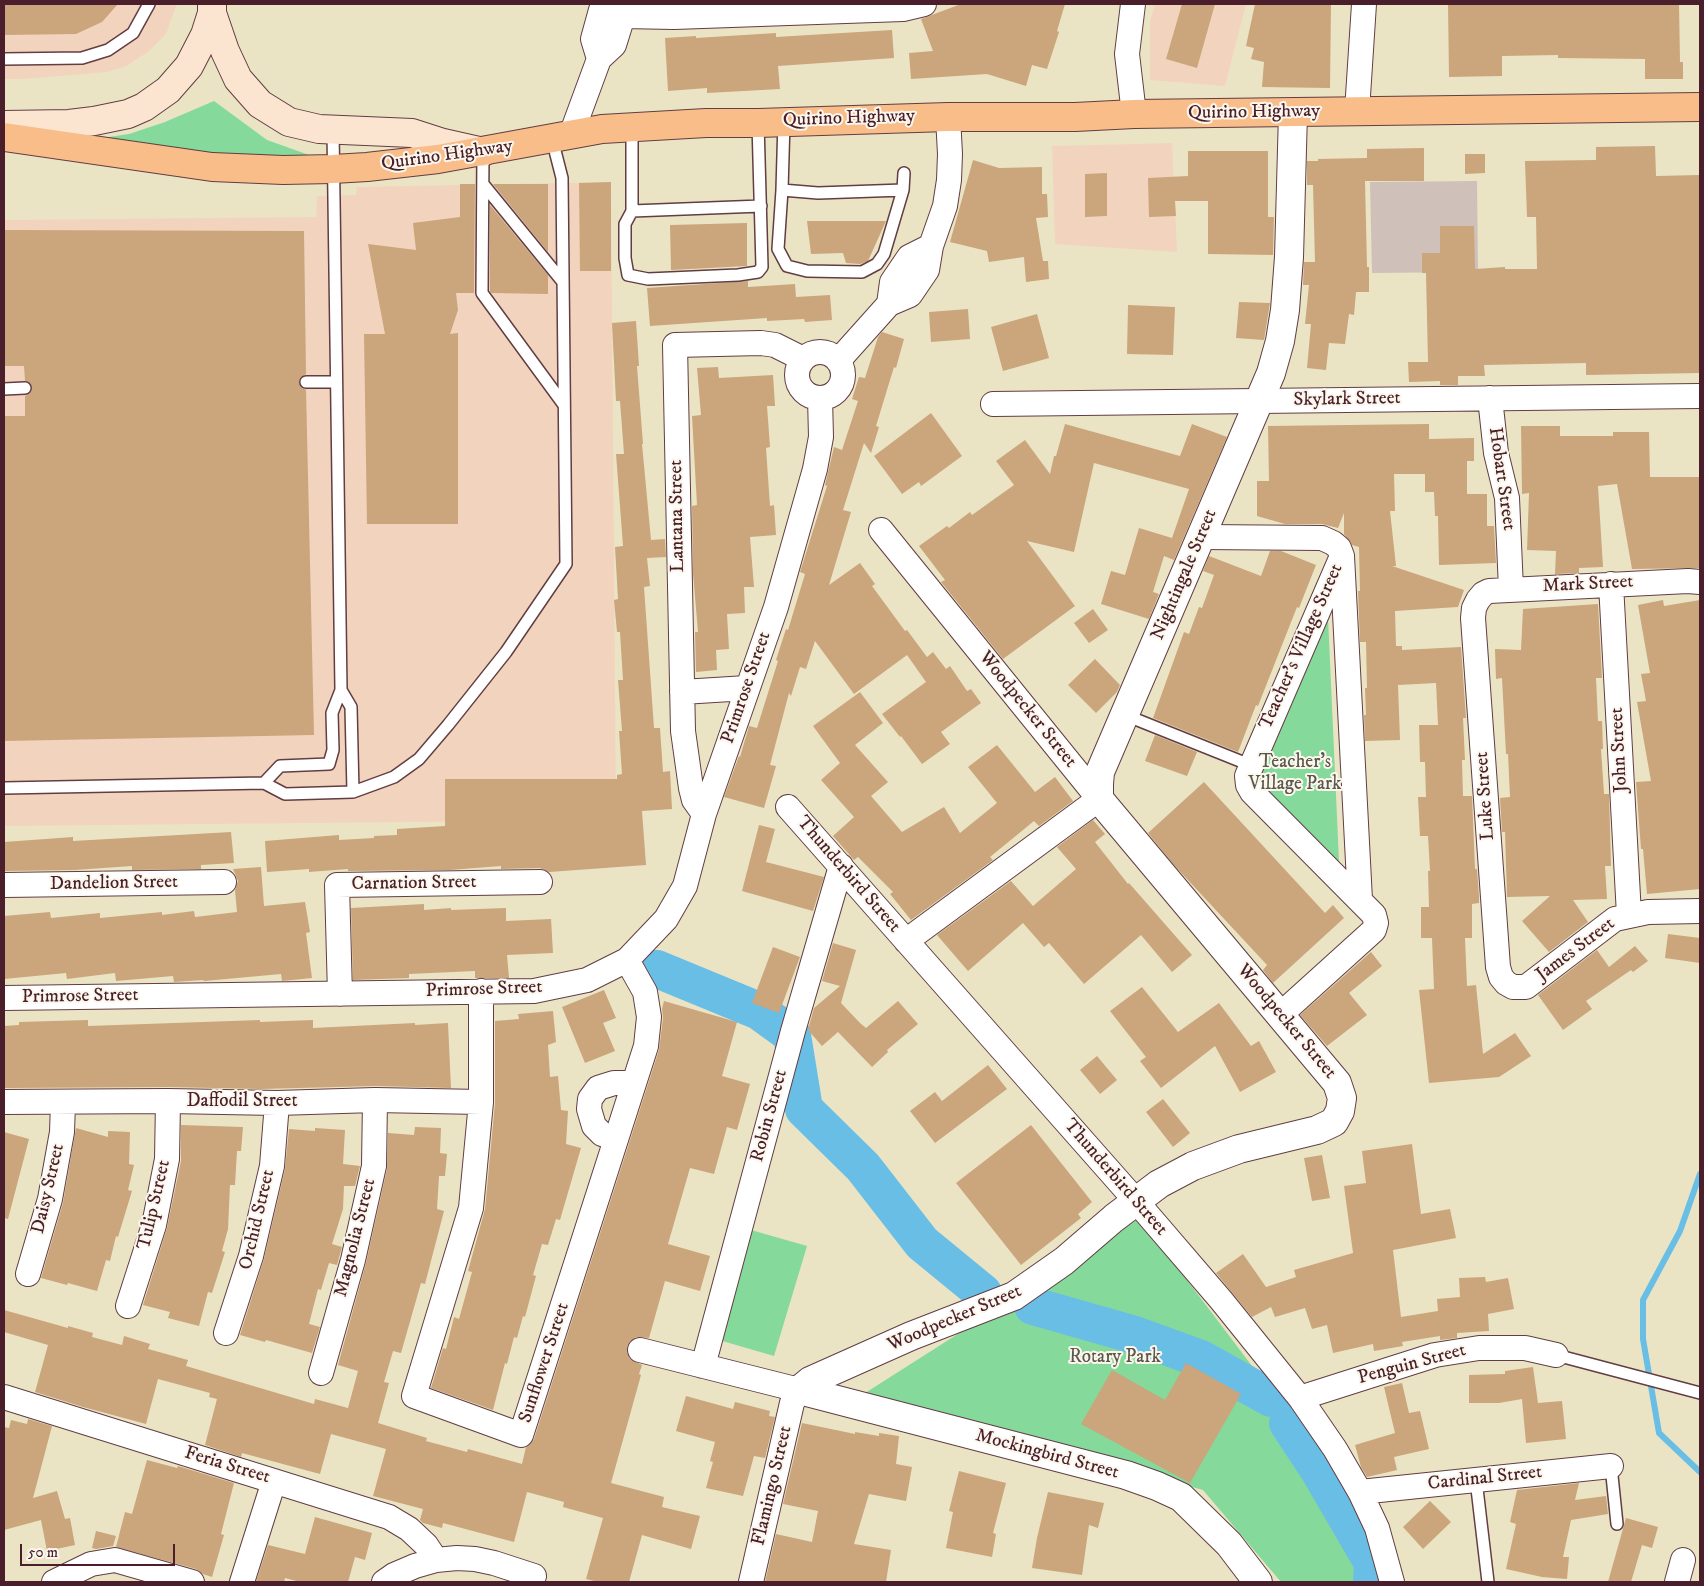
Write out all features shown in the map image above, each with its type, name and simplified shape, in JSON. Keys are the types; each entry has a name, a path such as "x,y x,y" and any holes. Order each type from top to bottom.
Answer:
{"main road":[{"path":"4,125 69,124 94,121 128,114 144,107 168,90 189,66 205,35 212,9"},
{"path":"212,9 225,51 238,79 260,104 289,122 304,127 333,130 412,133 443,143 483,152"},
{"name":"Quirino Highway","path":"4,137 212,167 283,170 333,169 417,162 483,152 602,129 706,123 948,117 1075,117 1134,114 1700,107"}],"street":[{"path":"562,137 598,59 593,38 613,8 674,17 774,9 903,9 924,4"},
{"path":"1133,4 1127,54 1134,114"},
{"path":"1349,111 1356,7"},
{"name":"Nightingale Street","path":"1099,799 1100,772 1261,401 1271,373 1280,341 1285,310 1289,257 1293,112"},
{"path":"838,361 889,304 910,295 927,270 930,246 945,206 949,180 948,117"},
{"name":"Lantana Street","path":"704,814 694,800 683,732 675,345 761,343 775,345 803,359"},
{"path":"821,352 830,355 838,361 842,370 842,380 838,390 830,396 811,397 798,385 798,367 803,359 811,354 821,352"},
{"name":"Skylark Street","path":"993,404 1700,396"},
{"name":"Primrose Street","path":"4,998 534,991 587,980 627,960 666,919 686,886 704,814 776,607 815,469 821,438 820,398"},
{"name":"Hobart Street","path":"1490,398 1496,453 1507,498 1511,589"},
{"name":"Woodpecker Street","path":"799,1390 810,1381 911,1336 1014,1296 1064,1261 1127,1208 1159,1184 1193,1166 1240,1149 1317,1130 1334,1122 1340,1111 1342,1098 1337,1083 1099,799 881,530"},
{"name":"Teacher's Village Street","path":"1202,536 1322,538 1339,548 1342,556 1360,900"},
{"name":"Teacher's Village Street","path":"1280,1014 1374,930 1376,923 1374,915 1360,900 1252,792 1248,785 1247,776 1342,556"},
{"name":"Mark Street","path":"1478,600 1489,591 1511,589 1700,582"},
{"name":"John Street","path":"1611,584 1629,915"},
{"name":"Luke Street","path":"1478,600 1474,608 1473,618 1498,967 1501,977 1513,987"},
{"path":"682,692 747,688"},
{"path":"906,941 1099,799"},
{"name":"Thunderbird Street","path":"788,807 906,941 1127,1208 1220,1300 1300,1398 1335,1449 1360,1492 1377,1528 1392,1582"},
{"name":"Robin Street","path":"703,1366 791,1040 841,866"},
{"name":"Dandelion Street","path":"4,885 224,882"},
{"name":"Carnation Street","path":"340,994 337,885 540,882"},
{"name":"James Street","path":"1513,987 1526,987 1532,984 1615,919 1648,912 1700,911"},
{"name":"Sunflower Street","path":"481,991 481,1102 471,1208 414,1396 522,1435 646,1046 649,1017 645,992 627,960"},
{"path":"616,1139 602,1134 594,1126 589,1109 590,1099 598,1088 614,1083 634,1083"},
{"name":"Daffodil Street","path":"4,1102 168,1101 277,1104 374,1100 481,1102"},
{"name":"Magnolia Street","path":"321,1372 353,1260 374,1166 374,1100"},
{"name":"Tulip Street","path":"128,1306 154,1225 167,1159 168,1101"},
{"name":"Daisy Street","path":"28,1274 50,1198 62,1132 63,1103"},
{"name":"Orchid Street","path":"226,1333 251,1256 270,1174 277,1104"},
{"name":"Penguin Street","path":"1300,1398 1435,1355 1479,1348 1525,1348 1556,1355"},
{"path":"640,1350 799,1390"},
{"name":"Flamingo Street","path":"751,1582 792,1403 799,1390"},
{"name":"Mockingbird Street","path":"799,1390 1126,1475 1157,1486 1181,1498 1230,1544 1258,1582"},
{"name":"Feria Street","path":"4,1397 389,1517 409,1529 426,1545 436,1560"},
{"name":"Cardinal Street","path":"1360,1492 1611,1466"},
{"path":"242,1582 274,1481"},
{"path":"384,1582 394,1574 415,1566 436,1560 457,1558 475,1559 534,1576"},
{"path":"54,1582 91,1564 115,1560 192,1582"}],"lane":[{"path":"4,59 82,58 108,50 133,33 149,4"},
{"path":"771,122 782,190 778,249 787,266 807,271 862,272 877,264 884,254 903,190 904,172"},
{"path":"632,127 632,211 625,224 625,258 628,275 648,279 738,275 758,272 762,268 760,206 771,122"},
{"path":"264,783 280,766 329,764 332,750 332,713 341,690 333,130"},
{"path":"4,788 264,783 285,794 353,792 394,777 419,759 506,652 566,564 562,137"},
{"path":"483,152 482,293 564,405"},
{"path":"483,184 563,282"},
{"path":"782,190 818,193 903,190"},
{"path":"632,211 760,206"},
{"path":"306,382 336,382"},
{"path":"4,388 25,388"},
{"path":"341,690 351,707 353,792"},
{"path":"1125,715 1250,766"},
{"path":"1556,1355 1700,1393"},
{"path":"1611,1466 1617,1524"},
{"path":"1476,1480 1488,1582"}],"shaded area":[{"path":"4,4 177,4 166,34 148,52 126,66 107,72 4,79"},
{"path":"1155,4 1246,4 1225,86 1150,80 1150,22"},
{"path":"1172,143 1177,252 1055,244 1052,146"},
{"path":"1477,181 1478,272 1372,273 1370,182"},
{"path":"611,182 616,820 4,826 4,220 316,217 317,196 356,195 357,187"}],"green space":[{"path":"214,101 267,140 309,155 308,163 208,161 102,138 129,134 165,122"},
{"name":"Teacher's Village Park","path":"1327,595 1339,862 1327,865 1246,784"},
{"name":"Rotary Park","path":"1140,1218 1361,1510 1380,1582 1281,1582 1203,1490 862,1395"},
{"path":"751,1230 807,1246 774,1356 719,1340"}],"building":[{"path":"4,4 118,4 102,22 76,34 4,35"},
{"path":"961,4 1065,4 1057,31 1059,32 1047,69 1032,65 1026,86 987,74 911,79 909,53 933,51 921,19"},
{"path":"1182,4 1215,4 1197,68 1166,59"},
{"path":"1255,4 1331,4 1330,88 1262,87 1264,62 1251,59 1254,48 1246,46"},
{"path":"1448,4 1679,4 1680,62 1683,62 1683,79 1645,79 1645,59 1558,58 1558,55 1502,56 1502,76 1449,77"},
{"path":"892,30 894,58 778,66 780,89 707,93 707,88 668,91 665,38 776,33 776,37"},
{"path":"1655,146 1656,176 1700,175 1700,373 1586,375 1586,363 1484,365 1485,376 1458,376 1458,385 1440,385 1440,381 1409,382 1408,362 1428,362 1426,273 1422,273 1422,253 1440,253 1440,226 1474,226 1475,269 1505,267 1505,269 1537,269 1536,217 1527,217 1525,161 1596,160 1596,147"},
{"path":"1424,148 1424,181 1365,181 1369,292 1356,292 1354,315 1349,314 1345,344 1329,343 1326,370 1307,368 1311,324 1305,324 1309,285 1303,285 1304,262 1315,262 1313,185 1307,185 1307,161 1367,158 1367,149"},
{"path":"1188,151 1268,151 1268,217 1274,217 1273,255 1208,254 1208,201 1175,201 1176,216 1149,217 1148,178 1188,176"},
{"path":"1465,154 1485,154 1485,173 1465,174"},
{"path":"973,160 999,168 1042,167 1042,194 1047,194 1048,217 1036,218 1043,261 1048,261 1049,279 1026,282 1024,257 989,262 987,251 950,242"},
{"path":"1107,173 1107,216 1085,217 1085,174"},
{"path":"611,182 611,271 580,271 579,183"},
{"path":"460,184 475,184 474,293 456,293 458,310 450,334 458,333 458,524 367,524 364,334 385,334 368,244 416,250 413,223 460,217"},
{"path":"493,184 548,184 548,252"},
{"path":"490,205 548,275 548,294 491,293"},
{"path":"807,221 886,221 868,261 860,264 846,263 843,253 811,254"},
{"path":"747,223 747,266 671,270 670,225"},
{"path":"4,230 304,231 306,374 300,378 299,382 302,388 306,390 314,735 4,741 4,416 25,416 25,396 29,394 32,388 31,384 25,381 24,366 4,366"},
{"path":"748,281 748,287 795,284 796,297 830,295 832,320 805,322 804,319 767,321 767,318 650,326 647,288"},
{"path":"1239,302 1270,303 1264,340 1236,338"},
{"path":"1128,305 1175,307 1173,355 1127,354"},
{"path":"968,309 970,339 931,342 929,312"},
{"path":"1037,314 1049,358 1003,371 991,327"},
{"path":"636,321 642,444 651,540 665,539 666,557 647,558 650,586 644,587 654,728 660,728 663,772 670,771 672,809 642,811 646,865 549,872 540,868 501,869 501,866 450,870 348,871 348,869 309,872 309,869 267,872 265,841 339,835 339,840 374,838 374,836 397,835 397,829 445,826 445,779 617,779 617,775 622,774 619,731 622,731 618,680 623,680 620,632 617,632 614,600 618,599 615,547 623,546 616,454 624,454 620,401 616,401 612,323"},
{"path":"882,332 904,339 876,426 879,427 871,453 864,443 843,510 851,512 829,585 860,563 875,584 872,586 927,657 933,652 946,669 950,666 967,691 971,689 981,703 941,732 950,744 922,764 882,714 926,682 907,655 854,694 815,641 806,669 800,667 791,696 789,693 770,765 776,766 764,808 724,797 740,757 749,726 757,728 778,661 776,660 786,629 788,630 805,574 800,572 827,486 825,485 834,447 842,450 858,401 852,399 859,377 865,378 878,337"},
{"path":"718,367 719,378 773,375 775,406 767,406 770,447 766,448 770,506 774,505 776,535 750,537 754,587 744,587 745,613 727,614 729,649 716,650 717,670 696,672 695,632 698,632 693,573 692,506 697,505 692,416 701,415 697,368"},
{"path":"931,413 962,456 921,486 919,482 902,494 874,456"},
{"path":"1065,424 1180,456 1192,424 1227,437 1174,560 1164,556 1153,592 1159,594 1149,619 1101,604 1111,571 1125,575 1139,528 1172,538 1189,489 1094,463 1074,552 1027,541 1075,606 1003,659 941,582 945,580 919,546 947,526 949,528 970,512 972,515 1014,485 996,461 1025,440 1050,474"},
{"path":"1429,424 1429,439 1474,438 1474,461 1467,461 1467,494 1487,494 1487,526 1494,526 1496,563 1439,565 1438,516 1435,516 1434,492 1425,492 1425,474 1394,474 1395,511 1390,511 1396,566 1392,566 1464,590 1458,607 1395,611 1396,646 1402,646 1402,650 1461,647 1466,718 1463,718 1465,760 1462,760 1463,796 1472,796 1475,869 1477,869 1479,897 1479,903 1472,904 1472,938 1465,938 1467,986 1476,985 1483,1054 1515,1033 1531,1056 1499,1077 1429,1083 1419,990 1434,989 1432,938 1421,938 1421,907 1429,907 1428,871 1430,871 1428,836 1420,836 1418,797 1426,797 1425,762 1420,762 1419,725 1438,725 1436,683 1398,685 1400,740 1365,741 1366,642 1360,642 1359,547 1352,545 1344,534 1344,513 1338,528 1322,524 1285,524 1257,516 1257,481 1269,481 1268,426"},
{"path":"1521,426 1560,426 1560,436 1613,436 1613,432 1649,432 1650,477 1700,477 1700,568 1632,569 1617,484 1598,486 1603,567 1579,568 1579,573 1555,574 1556,551 1527,550 1529,493 1522,494"},
{"path":"1270,551 1281,551 1316,565 1238,752 1153,718 1184,632 1189,634 1199,607 1202,608 1214,575 1203,571 1209,556 1261,576"},
{"path":"1663,600 1664,606 1700,600 1700,889 1647,894 1643,849 1641,849 1636,782 1651,781 1637,702 1646,701 1641,674 1650,673 1638,605"},
{"path":"1598,604 1602,678 1596,678 1598,721 1602,721 1603,749 1601,749 1604,794 1609,794 1611,866 1605,866 1607,899 1573,900 1588,922 1549,952 1522,921 1550,896 1507,897 1505,832 1502,832 1500,798 1510,797 1508,754 1506,754 1502,678 1496,679 1495,649 1521,650 1523,609"},
{"path":"1093,609 1108,630 1089,643 1074,623"},
{"path":"1095,659 1120,685 1117,692 1096,713 1068,685"},
{"path":"860,692 883,723 855,745 888,782 871,796 902,832 944,807 960,833 997,803 968,767 997,745 1035,792 1055,777 1073,801 1039,826 1034,821 990,857 993,860 911,920 890,894 893,892 858,857 854,860 833,836 854,817 821,780 840,763 813,726"},
{"path":"1155,735 1197,752 1187,776 1145,761"},
{"path":"1204,782 1325,913 1333,905 1344,918 1273,983 1263,970 1267,965 1173,864 1148,833"},
{"path":"1093,820 1105,834 1095,842 1128,884 1192,955 1172,972 1141,935 1084,984 1049,943 1044,947 1023,923 968,971 937,935 1011,881 1033,906 1076,869 1057,847"},
{"path":"759,825 775,829 766,862 824,877 813,911 742,891"},
{"path":"231,832 234,863 201,865 201,869 132,870 132,866 75,870 4,871 4,842 73,837 73,841"},
{"path":"261,867 264,906 305,902 310,932 306,933 312,978 282,981 281,974 204,981 174,982 173,976 116,981 115,973 67,979 66,973 4,979 4,916 50,912 51,918 100,913 100,918 162,912 162,915 194,911 195,917 237,912 235,890 238,881 233,869"},
{"path":"424,904 424,910 506,908 506,921 551,919 553,953 507,955 509,978 475,978 475,971 409,974 409,978 353,980 351,908"},
{"path":"1668,934 1700,938 1700,963 1665,958"},
{"path":"833,943 856,950 841,1003 860,1023 866,1028 898,1001 918,1024 887,1050 888,1052 872,1067 838,1032 822,1046 808,1030 814,1008 840,986 822,981"},
{"path":"1635,946 1648,961 1633,972 1631,970 1586,1001 1592,1009 1563,1030 1538,995 1597,950 1609,967"},
{"path":"773,947 800,957 779,1013 752,1003"},
{"path":"1371,952 1382,966 1349,993 1367,1015 1327,1046 1300,1015"},
{"path":"1142,987 1178,1032 1219,1003 1251,1046 1259,1041 1276,1072 1240,1092 1215,1046 1161,1088 1140,1061 1146,1057 1110,1011"},
{"path":"604,990 616,1018 603,1023 615,1051 585,1063 562,1007"},
{"path":"664,1001 737,1022 722,1076 750,1084 737,1130 727,1127 714,1174 690,1168 668,1244 710,1256 700,1291 665,1281 649,1338 636,1337 630,1341 627,1347 630,1359 642,1365 639,1374 641,1375 611,1483 664,1497 662,1507 700,1516 691,1549 642,1535 629,1582 598,1582 586,1579 603,1518 563,1507 564,1502 527,1492 514,1542 443,1523 442,1528 423,1523 420,1520 423,1509 373,1496 386,1449 331,1434 320,1474 242,1453 241,1457 205,1445 217,1399 209,1397 210,1393 158,1379 146,1424 35,1392 48,1345 4,1332 4,1310 93,1333 92,1337 122,1345 124,1336 150,1344 148,1349 188,1360 186,1366 314,1404 315,1399 348,1408 358,1371 338,1365 366,1263 387,1169 388,1133 414,1135 415,1127 441,1128 440,1153 447,1154 445,1176 439,1176 437,1209 444,1211 425,1284 421,1283 401,1353 393,1351 384,1382 389,1383 378,1423 427,1438 426,1441 467,1452 468,1449 522,1464 526,1447 534,1439 659,1050"},
{"path":"553,1011 556,1042 548,1045 550,1077 558,1076 561,1110 568,1111 566,1144 581,1148 560,1220 556,1219 548,1245 542,1244 533,1275 536,1276 525,1317 523,1316 517,1338 514,1337 507,1364 505,1363 493,1410 431,1388 443,1348 446,1349 454,1317 459,1319 472,1272 468,1271 485,1209 495,1103 495,1021 519,1019 518,1014"},
{"path":"88,1020 88,1026 313,1020 313,1028 448,1023 451,1088 375,1086 260,1089 168,1087 5,1088 4,1026 19,1025 19,1022"},
{"path":"1097,1056 1117,1080 1100,1094 1080,1070"},
{"path":"988,1065 1007,1089 935,1143 910,1111 935,1092 942,1101"},
{"path":"1163,1099 1190,1133 1173,1147 1146,1112"},
{"path":"181,1125 243,1127 241,1151 237,1151 235,1185 230,1185 228,1229 222,1251 225,1252 212,1293 208,1292 199,1326 168,1318 170,1312 143,1305 167,1228 181,1161"},
{"path":"1031,1125 1092,1202 1078,1214 1081,1218 1021,1265 956,1183"},
{"path":"76,1128 108,1137 108,1131 130,1132 129,1164 134,1165 128,1190 132,1191 118,1237 116,1236 110,1261 106,1260 97,1291 41,1278 63,1203"},
{"path":"315,1128 345,1130 343,1164 360,1166 355,1186 344,1186 343,1209 332,1244 342,1247 337,1265 329,1263 321,1290 318,1289 309,1324 320,1327 312,1353 240,1335 264,1259 285,1169 289,1129 315,1131"},
{"path":"4,1132 29,1139 8,1219 4,1218"},
{"path":"1412,1144 1421,1214 1450,1209 1456,1238 1393,1250 1401,1317 1438,1311 1437,1299 1460,1297 1459,1278 1485,1277 1486,1282 1508,1278 1514,1309 1488,1314 1489,1331 1457,1333 1457,1338 1440,1340 1440,1336 1402,1342 1403,1346 1374,1351 1373,1344 1333,1353 1327,1325 1312,1329 1305,1308 1275,1317 1271,1307 1252,1317 1216,1273 1243,1254 1266,1287 1296,1277 1294,1270 1353,1253 1344,1186 1366,1183 1362,1151"},
{"path":"1322,1155 1330,1198 1312,1201 1304,1158"},
{"path":"1186,1363 1241,1394 1190,1483 1081,1424 1112,1370 1165,1400"},
{"path":"1533,1367 1538,1403 1562,1401 1566,1439 1526,1443 1522,1399 1499,1403 1469,1403 1469,1375 1505,1374 1505,1371"},
{"path":"1402,1383 1409,1413 1420,1411 1429,1449 1394,1457 1397,1470 1367,1477 1361,1467 1355,1445 1395,1433 1384,1387"},
{"path":"686,1396 733,1409 735,1402 770,1411 769,1416 775,1417 765,1458 754,1456 743,1496 706,1488 713,1462 710,1461 715,1442 676,1431"},
{"path":"28,1419 52,1426 33,1498 57,1491 65,1519 70,1518 75,1545 47,1551 41,1520 4,1530 4,1427 9,1428 11,1420 27,1424"},
{"path":"802,1423 855,1434 855,1432 879,1436 879,1433 899,1436 896,1464 912,1467 906,1501 869,1494 854,1544 891,1550 886,1582 765,1582 776,1534 812,1542 818,1511 783,1504"},
{"path":"147,1460 177,1468 178,1466 234,1483 221,1534 224,1535 212,1577 196,1569 116,1547 125,1512 132,1514"},
{"path":"959,1471 1006,1483 993,1533 996,1534 992,1557 946,1548 953,1512 949,1511"},
{"path":"1579,1483 1575,1500 1606,1496 1608,1514 1571,1520 1563,1557 1569,1557 1567,1579 1542,1577 1506,1569 1516,1524 1510,1522 1517,1490"},
{"path":"1048,1492 1104,1503 1098,1528 1089,1525 1082,1575 1032,1568"},
{"path":"1430,1501 1451,1522 1423,1549 1403,1527"},
{"path":"315,1517 372,1533 365,1560 355,1557 348,1582 300,1582 285,1578 284,1582 256,1582 268,1545 305,1554"},
{"path":"1626,1518 1658,1527 1652,1548 1642,1545 1631,1582 1608,1582"},
{"path":"96,1531 116,1536 113,1546 92,1548"}],"waterway":[{"path":"657,969 759,1011 792,1035 804,1109 863,1167 922,1243 983,1293"},
{"path":"1700,1174 1680,1231 1643,1300 1643,1339 1659,1433 1700,1472"},
{"path":"1033,1306 1135,1335 1201,1359 1271,1398"},
{"path":"1288,1423 1319,1470 1373,1563 1372,1582"}]}
